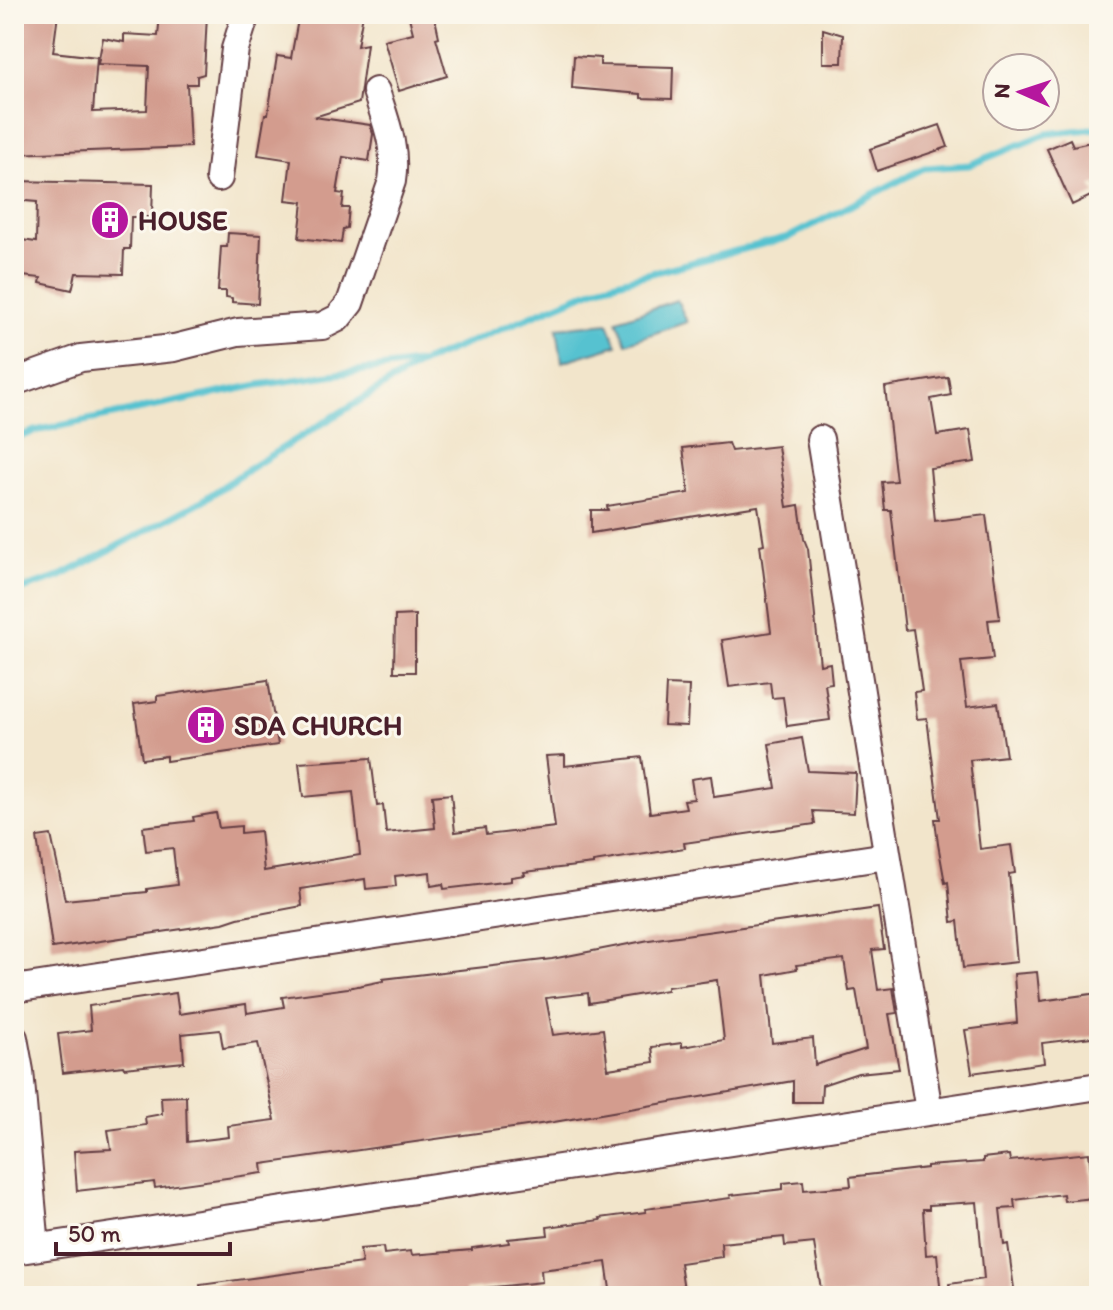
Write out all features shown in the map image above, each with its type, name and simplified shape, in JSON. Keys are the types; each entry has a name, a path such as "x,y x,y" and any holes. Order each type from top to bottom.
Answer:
{"street":[{"path":"219,178 235,49 246,14"},
{"path":"14,382 81,358 174,348 238,332 322,326 338,318 350,303 392,181 395,162 393,145 376,91"},
{"path":"820,439 929,1111"},
{"path":"14,989 887,856"},
{"path":"14,1038 20,1071 25,1249 1099,1086"}],"water":[{"path":"677,300 687,322 626,343 617,320"},
{"path":"608,323 617,345 562,362 557,328"}],"building":[{"path":"14,14 58,14 53,52 97,57 93,112 147,110 149,66 98,64 103,38 124,42 124,34 158,36 160,14 207,14 204,74 197,76 197,84 187,84 190,147 14,154"},
{"path":"299,14 363,14 357,46 367,44 359,103 314,117 370,125 373,134 369,161 343,157 337,193 344,194 342,208 349,208 347,228 343,229 341,243 299,238 303,202 286,200 291,160 258,155 277,56 291,58"},
{"path":"434,14 439,37 436,38 447,76 399,91 384,40 413,33 409,17"},
{"path":"823,29 843,35 842,63 823,63"},
{"path":"574,56 600,58 600,65 673,67 672,99 572,88"},
{"path":"940,125 948,147 877,171 870,149"},
{"path":"1070,139 1073,146 1099,140 1099,184 1091,185 1095,194 1072,205 1047,149"},
{"path":"14,181 153,184 152,217 131,217 130,249 124,249 123,274 76,273 72,290 40,283 41,278 14,275 14,239 36,242 37,202 14,200"},
{"path":"228,233 261,235 258,304 232,302 232,298 226,297 226,291 218,291 221,247 227,247"},
{"path":"948,377 951,395 931,399 937,435 970,430 975,462 930,468 935,521 986,515 1000,619 988,620 993,659 961,662 967,707 998,703 1006,756 970,760 980,849 1011,845 1015,873 1009,874 1017,962 963,968 958,921 952,922 948,882 945,883 938,844 935,819 940,819 927,718 917,719 914,692 922,691 913,629 905,630 891,510 885,510 882,482 896,481 885,387"},
{"path":"728,443 731,451 778,446 787,507 799,505 808,549 820,665 830,663 832,683 825,684 830,720 787,726 783,697 772,698 770,682 729,687 722,640 771,632 758,506 591,533 591,510 608,510 607,506 689,493 683,448"},
{"path":"415,615 415,672 394,672 395,616"},
{"name":"SDA CHURCH","path":"268,680 278,745 166,761 166,756 142,759 134,704 157,701 157,696"},
{"path":"666,685 689,686 687,726 664,725"},
{"path":"802,738 808,771 856,773 854,813 813,811 815,824 684,843 685,848 593,864 524,872 525,875 511,877 511,881 444,889 443,884 431,886 430,872 395,876 396,886 366,889 365,879 300,889 302,906 223,923 52,948 37,837 51,835 65,900 147,892 147,889 177,885 173,848 146,851 143,827 194,821 193,817 216,813 219,828 241,826 241,833 260,831 264,871 360,855 353,792 303,797 299,763 371,758 377,806 383,805 386,833 435,828 432,796 451,794 455,832 485,828 486,835 555,827 546,756 565,755 565,766 642,757 650,813 686,808 684,800 694,799 691,779 711,776 714,797 776,788 769,744"},
{"path":"878,908 884,949 872,950 878,990 893,988 897,1013 889,1014 899,1069 858,1073 822,1085 821,1102 793,1102 793,1081 554,1122 262,1164 263,1173 155,1188 154,1182 77,1191 74,1151 111,1149 108,1130 146,1125 145,1117 162,1114 161,1097 186,1096 187,1142 229,1137 228,1126 275,1120 258,1043 223,1048 220,1030 182,1034 184,1062 63,1073 58,1034 91,1030 89,1006 176,993 179,1014 246,1004 247,1013 284,1007 282,997 348,988 383,979 552,959 649,940","holes":["844,959 849,991 856,990 866,1049 815,1065 813,1038 772,1043 765,975 797,969 796,965","717,980 724,1040 682,1047 682,1043 652,1047 654,1062 608,1069 603,1029 553,1035 546,998 588,993 589,1003"]},
{"path":"1037,972 1040,1001 1099,993 1099,1036 1042,1043 1044,1063 972,1073 965,1030 1017,1023 1014,974"},
{"path":"1089,1153 1094,1198 1064,1201 1063,1194 1014,1200 1015,1208 1000,1209 1015,1296 949,1296 949,1284 984,1279 977,1202 929,1205 929,1209 923,1209 926,1255 937,1254 941,1296 822,1296 814,1243 785,1246 784,1237 721,1243 722,1257 680,1263 685,1296 611,1296 606,1262 541,1270 542,1282 465,1290 466,1296 201,1296 200,1285 362,1263 360,1249 383,1247 384,1254 411,1251 412,1255 472,1250 509,1243 508,1239 548,1235 547,1227 646,1212 645,1209 731,1198 730,1195 783,1189 783,1183 803,1181 804,1190 851,1186 850,1177 983,1162 983,1158 1009,1155 1010,1161"}],"waterway":[{"path":"14,592 59,577 202,501 421,363 602,286 789,237 924,168 969,165 1046,134 1099,128"},
{"path":"14,439 35,431 258,385 416,363"}],"place":[{"name":"HOUSE","path":"110,220"},
{"name":"SDA CHURCH","path":"206,725"}]}
